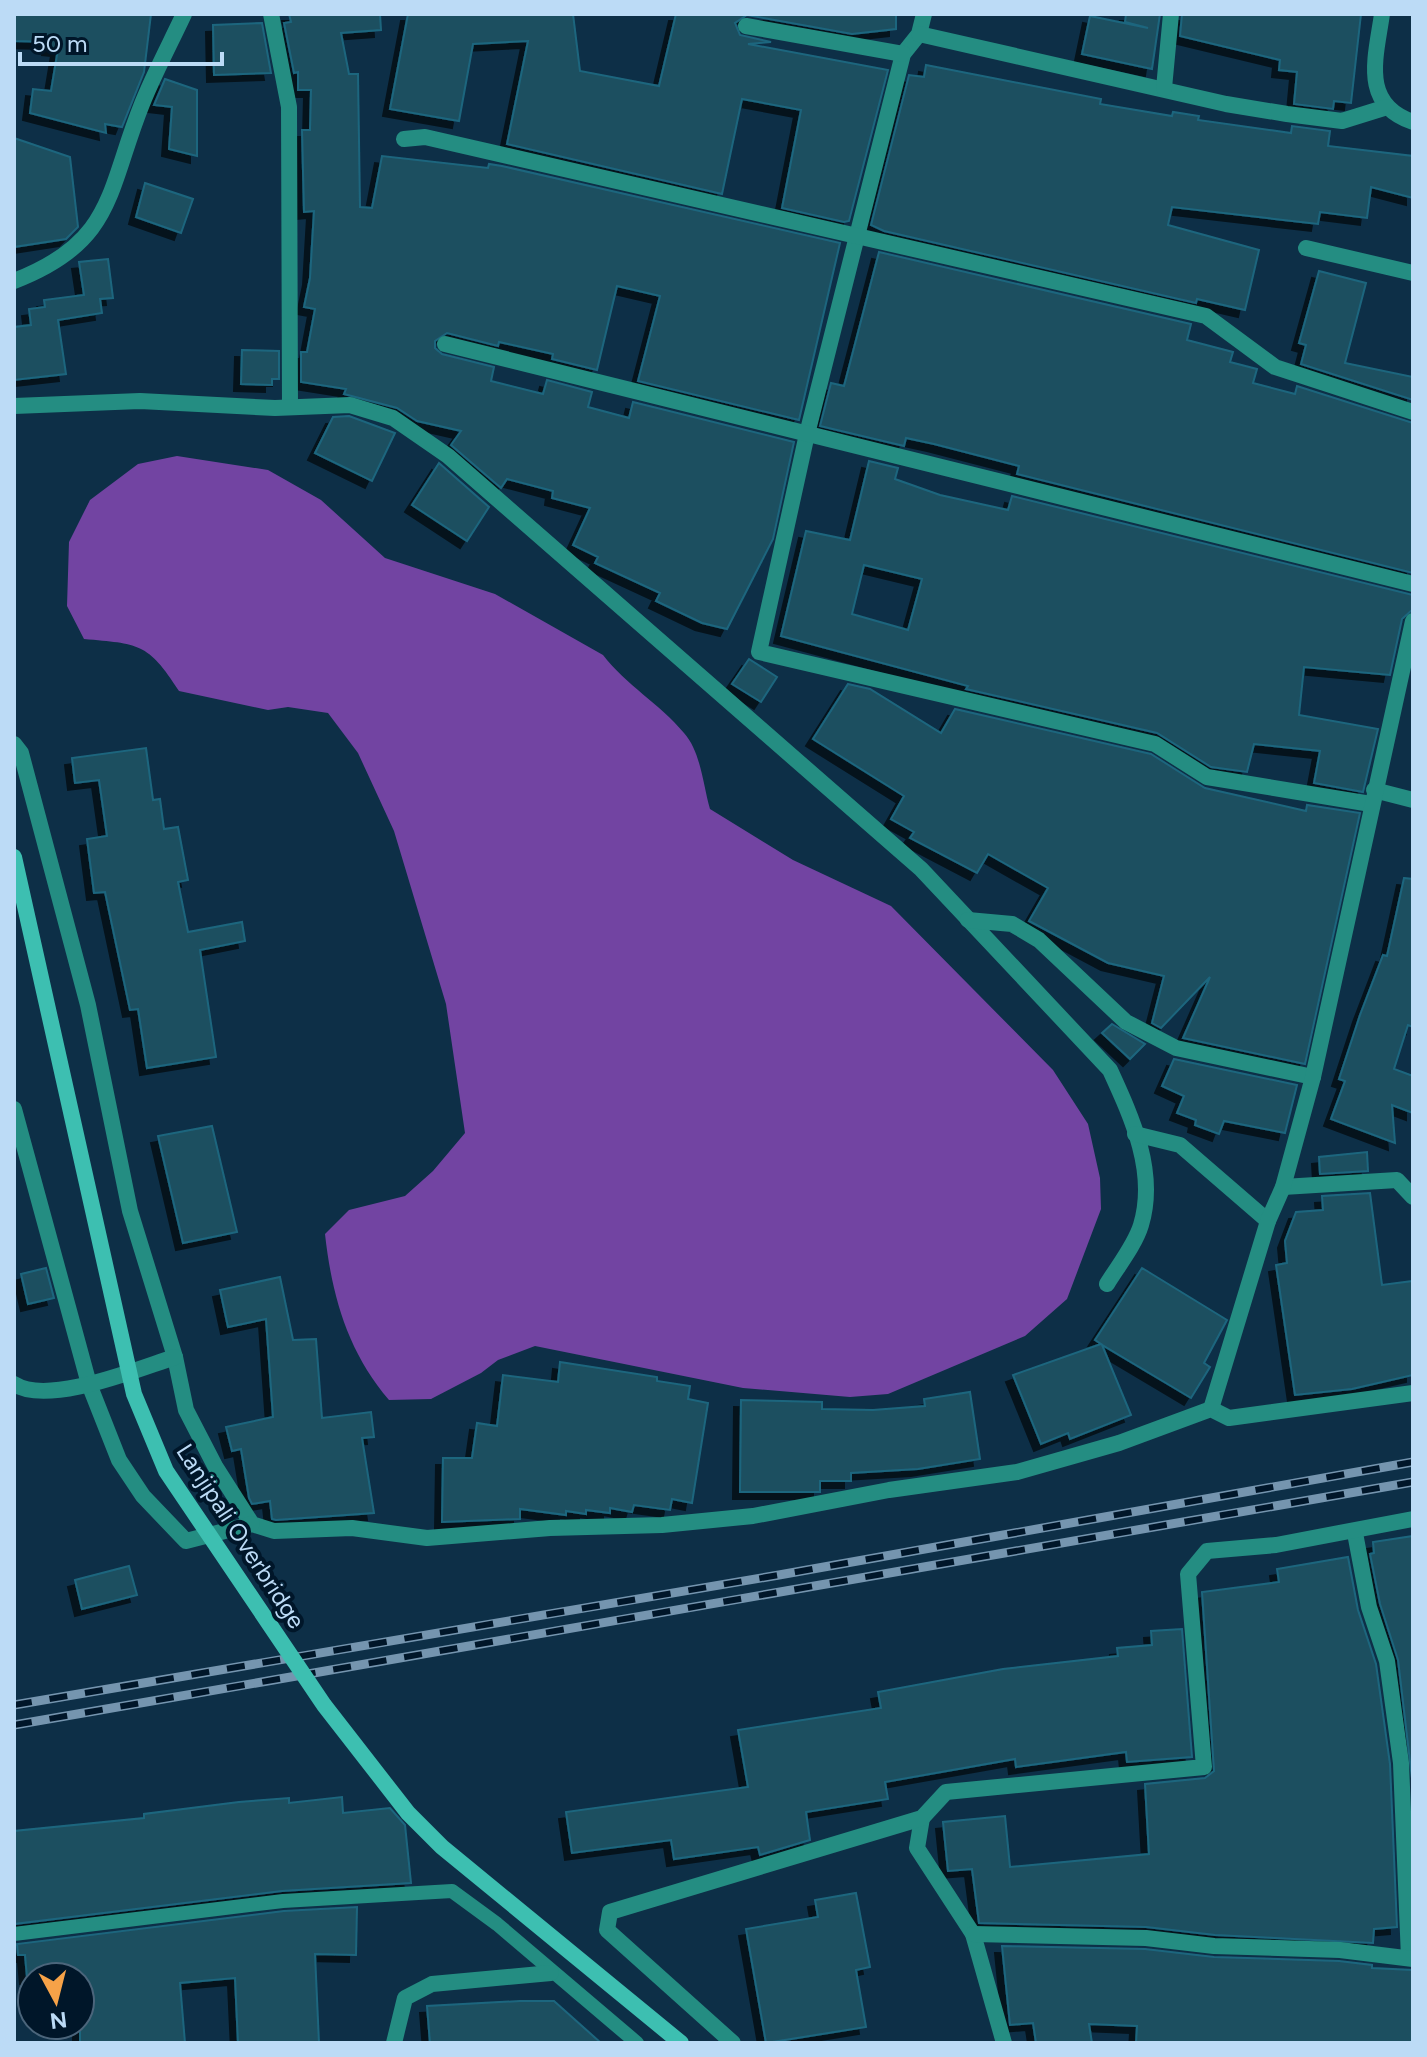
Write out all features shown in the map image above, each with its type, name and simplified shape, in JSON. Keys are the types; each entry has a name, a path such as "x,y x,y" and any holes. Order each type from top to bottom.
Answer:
{"main road":[{"name":"Lanjipali Overbridge","path":"14,857 134,1394 166,1471 324,1705 421,1828 681,2043"}],"street":[{"path":"14,281 35,273 78,245 107,209 142,105 184,14"},
{"path":"271,14 289,107 290,407"},
{"path":"924,14 919,34 903,54 856,235 807,434 759,652 1155,744 1207,777 1413,800"},
{"path":"1164,88 1171,14"},
{"path":"1382,14 1373,77 1387,107 1399,118 1413,122"},
{"path":"746,26 903,54"},
{"path":"919,34 1226,104 1342,121 1387,107"},
{"path":"404,139 425,137 1206,316 1275,367 1413,412"},
{"path":"1306,248 1413,273"},
{"path":"445,344 1413,584"},
{"path":"14,406 140,401 290,407 350,405 393,418 448,456 921,869 1110,1070 1135,1134 1148,1180 1141,1226 1107,1284"},
{"path":"1211,1409 1268,1221 1283,1187 1313,1077 1372,797 1409,652 1413,621"},
{"path":"14,744 21,753 42,822 88,1005 130,1211 175,1357 186,1410 215,1466 252,1524"},
{"path":"968,920 1012,924 1039,940 1126,1022 1176,1048 1313,1077"},
{"path":"14,1109 89,1384 119,1460 143,1496 186,1541 252,1524 274,1531 352,1528 427,1538 550,1528 662,1525 753,1516 889,1490 1017,1472 1119,1443 1211,1409 1229,1418 1413,1393"},
{"path":"1135,1134 1180,1145 1268,1221"},
{"path":"1283,1187 1397,1180 1413,1197"},
{"path":"14,1384 26,1392 89,1384 175,1357"},
{"path":"733,2043 607,1930 610,1912 922,1818 946,1792 1204,1767 1188,1574 1207,1551 1355,1533 1413,1519"},
{"path":"973,1934 1146,1938 1411,1959 1401,1763 1387,1661 1369,1607 1355,1533"},
{"path":"922,1818 917,1848 973,1934 1004,2043"},
{"path":"394,2043 405,1998 432,1984 551,1973"}],"lane":[{"path":"14,1934 283,1901 452,1891 497,1924 637,2043"}],"shaded area":[{"path":"177,456 268,470 321,500 385,558 495,594 603,655 690,741 698,759 710,809 793,860 891,906 1053,1070 1088,1124 1100,1178 1101,1209 1067,1299 1025,1336 888,1394 850,1397 743,1388 535,1346 498,1360 481,1373 431,1399 389,1400 363,1363 344,1323 332,1280 325,1234 349,1210 405,1196 433,1171 465,1133 446,1004 394,831 358,753 328,713 288,707 268,710 179,691 159,663 140,648 84,639 67,606 69,542 90,500 138,464"}],"building":[{"path":"14,14 151,14 144,72 122,127 105,124 106,133 30,113 33,89 51,91 58,49 49,48 50,42 14,41"},
{"path":"289,14 380,14 381,30 341,33 349,74 358,74 360,207 372,208 382,156 488,168 489,164 840,243 799,420 638,381 660,296 617,286 597,370 552,359 553,354 499,342 498,346 447,333 435,341 435,348 442,354 494,367 491,381 543,394 547,380 592,392 588,407 629,418 633,402 794,442 773,539 727,629 702,623 656,601 660,593 595,563 598,557 573,545 590,508 552,498 553,491 507,479 501,488 451,445 461,431 417,421 397,408 344,394 346,389 301,382 301,352 307,352 315,309 304,307 310,278 314,211 304,212 302,130 310,130 311,90 298,90 298,72 294,73 284,23 291,22"},
{"path":"408,14 573,14 580,71 659,86 676,14 896,14 896,29 852,34 747,15 735,23 740,35 771,42 748,44 888,70 849,221 844,222 782,208 801,110 742,99 722,194 507,144 528,41 473,44 459,121 390,109"},
{"path":"1126,14 1160,14 1152,69 1082,54 1090,16 1148,28 1125,22"},
{"path":"1182,14 1361,14 1351,103 1334,101 1333,109 1294,104 1297,72 1279,70 1280,60 1180,36"},
{"path":"262,23 271,73 214,75 213,25"},
{"path":"926,65 1101,99 1100,104 1172,116 1173,112 1199,116 1198,120 1291,133 1292,126 1330,131 1328,146 1413,156 1413,198 1371,187 1367,218 1320,212 1318,224 1172,207 1168,225 1259,250 1245,310 1197,299 1196,303 884,231 871,225 909,75 924,77"},
{"path":"165,79 197,90 197,156 169,149 172,107 154,105"},
{"path":"14,138 70,157 78,227 66,239 14,247"},
{"path":"145,183 193,199 181,233 136,217"},
{"path":"879,252 1191,324 1187,340 1233,352 1230,362 1257,369 1253,383 1295,394 1297,386 1413,423 1413,573 1017,474 1019,466 934,444 906,438 904,446 820,426 831,383 844,386"},
{"path":"108,259 113,298 100,299 102,313 58,320 66,374 14,380 14,327 31,325 29,309 45,307 44,300 84,295 79,262"},
{"path":"1319,271 1366,283 1345,363 1413,377 1413,400 1301,364 1306,345 1299,343"},
{"path":"242,350 279,351 279,379 272,379 272,385 241,384"},
{"path":"349,416 395,433 372,481 315,453 333,417"},
{"path":"869,461 898,468 895,479 940,495 1008,510 1012,496 1413,595 1412,610 1402,619 1390,675 1304,667 1299,715 1378,729 1363,792 1314,783 1320,751 1254,744 1247,772 1211,767 1157,733 966,689 968,686 781,636 806,531 850,540","holes":["864,565 922,579 908,630 852,614"]},
{"path":"439,463 489,507 467,541 412,505"},
{"path":"749,659 777,677 761,702 732,684"},
{"path":"848,684 870,689 941,733 955,709 1151,754 1205,788 1306,811 1307,805 1360,813 1305,1064 1183,1038 1210,977 1161,1028 1152,1023 1164,976 1108,963 1029,921 1048,888 988,854 977,873 910,838 914,832 891,819 904,796 813,739"},
{"path":"146,748 153,800 160,799 164,829 178,827 188,880 178,882 188,932 242,922 245,941 200,950 216,1057 147,1068 138,1009 130,1010 105,892 94,893 87,839 107,836 99,780 75,783 72,758"},
{"path":"1404,878 1413,879 1413,1027 1408,1025 1394,1069 1413,1076 1413,1113 1392,1105 1395,1143 1331,1119 1345,1081 1339,1079 1360,1015 1383,955 1387,956"},
{"path":"1112,1024 1145,1044 1130,1059 1102,1033"},
{"path":"1174,1059 1297,1085 1285,1133 1224,1121 1219,1134 1195,1125 1196,1120 1177,1113 1184,1096 1162,1086"},
{"path":"212,1126 237,1232 183,1243 158,1136"},
{"path":"1367,1152 1368,1171 1320,1174 1319,1157"},
{"path":"1370,1193 1382,1285 1413,1281 1413,1375 1352,1389 1295,1395 1276,1265 1287,1263 1285,1241 1296,1212 1323,1210 1322,1196"},
{"path":"46,1268 54,1298 28,1304 21,1274"},
{"path":"1142,1268 1227,1320 1204,1363 1210,1367 1191,1398 1102,1345 1131,1415 1070,1439 1068,1433 1041,1444 1013,1375 1101,1344 1095,1340"},
{"path":"280,1277 293,1340 316,1339 322,1418 371,1412 374,1437 362,1438 374,1513 276,1520 272,1519 270,1501 252,1504 249,1498 241,1449 232,1451 226,1427 273,1417 266,1319 228,1327 220,1290"},
{"path":"560,1362 657,1377 657,1381 690,1386 688,1399 708,1403 692,1503 672,1499 670,1510 634,1505 632,1512 610,1508 610,1513 586,1510 586,1514 566,1511 566,1515 520,1509 520,1519 442,1522 443,1458 472,1458 477,1423 497,1426 503,1375 558,1382"},
{"path":"970,1392 980,1459 918,1469 851,1473 851,1481 820,1481 820,1492 740,1492 741,1400 822,1402 822,1409 873,1410 925,1406 924,1399"},
{"path":"1413,1536 1413,1787 1398,1660 1380,1604 1370,1554 1374,1553 1373,1542"},
{"path":"1348,1557 1358,1610 1376,1664 1390,1764 1397,1927 1374,1929 1373,1943 1215,1935 1146,1927 979,1923 972,1869 948,1871 943,1822 1005,1816 1010,1867 1149,1854 1145,1784 1205,1778 1214,1771 1202,1592 1279,1582 1277,1569"},
{"path":"129,1566 137,1595 82,1609 75,1580"},
{"path":"1182,1629 1192,1757 1127,1762 1126,1752 1016,1767 1015,1759 885,1782 888,1799 806,1812 810,1840 760,1855 758,1847 674,1859 671,1840 572,1853 566,1812 748,1787 738,1730 881,1708 878,1692 1003,1669 1118,1656 1117,1648 1152,1645 1151,1631"},
{"path":"342,1797 343,1813 390,1808 405,1825 411,1883 282,1891 14,1924 14,1831 144,1818 144,1814 239,1802 289,1798 289,1803"},
{"path":"856,1893 870,1967 856,1970 866,2027 766,2043 746,1929 818,1917 815,1900"},
{"path":"357,1907 356,1955 315,1954 319,2043 238,2043 235,1978 180,1983 185,2043 80,2043 96,2041 96,1961 26,1961 25,1955 18,1955 17,1944 284,1911"},
{"path":"1002,1946 1145,1949 1214,1957 1339,1961 1372,1965 1372,1968 1413,1970 1413,2043 1136,2043 1137,2026 1089,2024 1092,2043 1036,2043 1033,2023 1010,2025"},
{"path":"554,2001 601,2043 430,2043 427,2006"}],"railway":[{"path":"14,1705 779,1575 1413,1462"},
{"path":"14,1725 1413,1482"}]}
